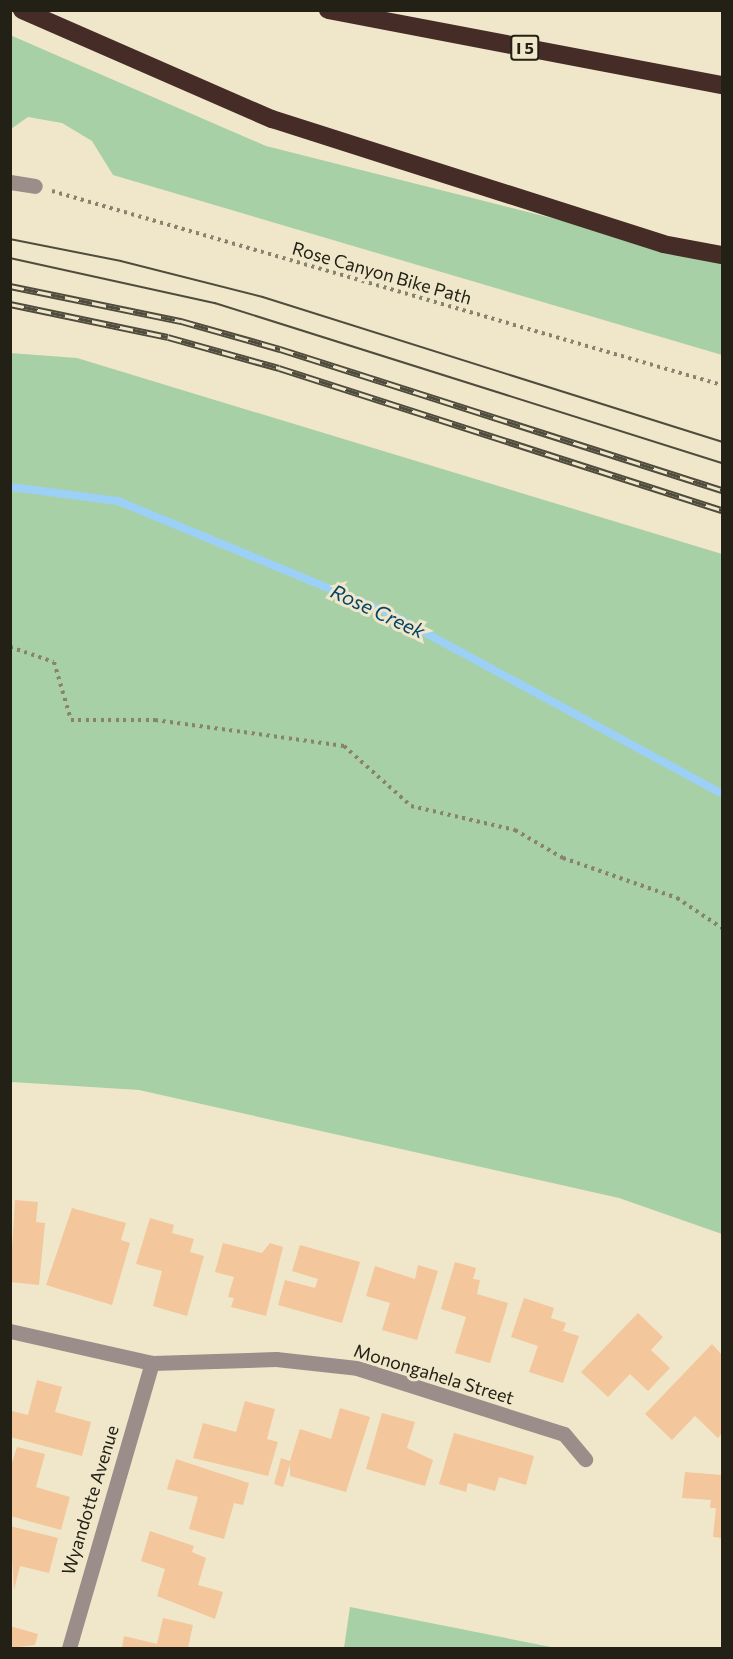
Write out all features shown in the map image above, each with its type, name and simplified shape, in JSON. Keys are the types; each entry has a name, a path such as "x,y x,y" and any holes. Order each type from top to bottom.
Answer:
{"highway":[{"path":"22,10 272,119 663,244 723,255"},
{"name":"I 5","path":"328,10 723,85"}],"street":[{"path":"10,182 35,186"},
{"name":"Monongahela Street","path":"10,1331 152,1364 276,1359 357,1368 564,1434 585,1459"},
{"name":"Wyandotte Avenue","path":"69,1648 152,1364"}],"path":[{"name":"Rose Canyon Bike Path","path":"35,186 723,385"},
{"path":"10,647 54,662 71,720 155,720 344,746 411,806 515,830 563,858 677,897 723,928"}],"green space":[{"path":"10,35 266,146 722,261 722,355 113,175 92,141 62,123 28,117 11,129"},
{"path":"10,353 77,358 722,554 722,1234 619,1198 139,1090 11,1082"},
{"path":"350,1607 556,1648 344,1648"}],"building":[{"path":"15,1200 38,1202 36,1222 45,1223 39,1285 10,1282"},
{"path":"72,1208 126,1223 121,1240 130,1243 112,1305 46,1285"},
{"path":"150,1218 174,1225 172,1233 194,1239 190,1252 204,1256 187,1316 153,1306 162,1271 136,1264"},
{"path":"223,1243 262,1253 270,1243 283,1247 266,1316 231,1307 234,1298 228,1297 234,1277 215,1272"},
{"path":"300,1245 360,1262 342,1323 278,1305 285,1280 315,1288 318,1279 292,1271"},
{"path":"455,1262 476,1268 473,1279 480,1280 477,1294 508,1303 490,1363 455,1353 466,1317 441,1309"},
{"path":"418,1265 438,1271 417,1340 382,1330 390,1303 366,1296 375,1266 415,1279"},
{"path":"524,1298 554,1308 551,1318 566,1323 563,1331 579,1336 563,1383 529,1372 538,1346 511,1337"},
{"path":"638,1313 663,1337 651,1350 670,1368 648,1391 630,1374 608,1397 581,1372"},
{"path":"712,1344 722,1355 722,1433 718,1438 695,1416 672,1440 645,1414"},
{"path":"37,1380 62,1387 55,1412 91,1422 82,1456 10,1437 12,1411 28,1415"},
{"path":"245,1401 275,1409 267,1439 278,1442 268,1476 193,1458 203,1423 236,1432"},
{"path":"340,1408 370,1417 346,1492 290,1476 290,1464 283,1487 274,1484 281,1458 290,1461 300,1429 331,1439"},
{"path":"382,1413 415,1422 407,1448 433,1460 425,1486 366,1469"},
{"path":"454,1433 534,1456 526,1485 499,1477 495,1491 468,1483 466,1492 439,1484"},
{"path":"17,1447 45,1454 36,1487 70,1497 61,1530 10,1516 10,1469"},
{"path":"176,1459 249,1483 243,1505 234,1503 224,1539 189,1529 198,1497 167,1489"},
{"path":"685,1472 722,1475 722,1538 713,1537 716,1508 710,1508 711,1500 682,1498"},
{"path":"10,1526 58,1538 49,1573 20,1566 14,1590"},
{"path":"150,1531 194,1546 192,1552 206,1558 198,1585 223,1592 215,1619 157,1596 165,1569 141,1561"},
{"path":"163,1618 193,1625 188,1648 122,1648 124,1636 157,1644"},
{"path":"10,1626 38,1634 35,1645 10,1648"}],"waterway":[{"name":"Rose Creek","path":"10,487 118,501 389,613 722,794"}],"tram line":[{"path":"10,239 121,261 263,297 722,442"},
{"path":"10,258 215,303 722,463"}],"railway":[{"path":"10,286 181,321 280,349 722,490"},
{"path":"10,304 168,337 279,368 722,510"}]}
